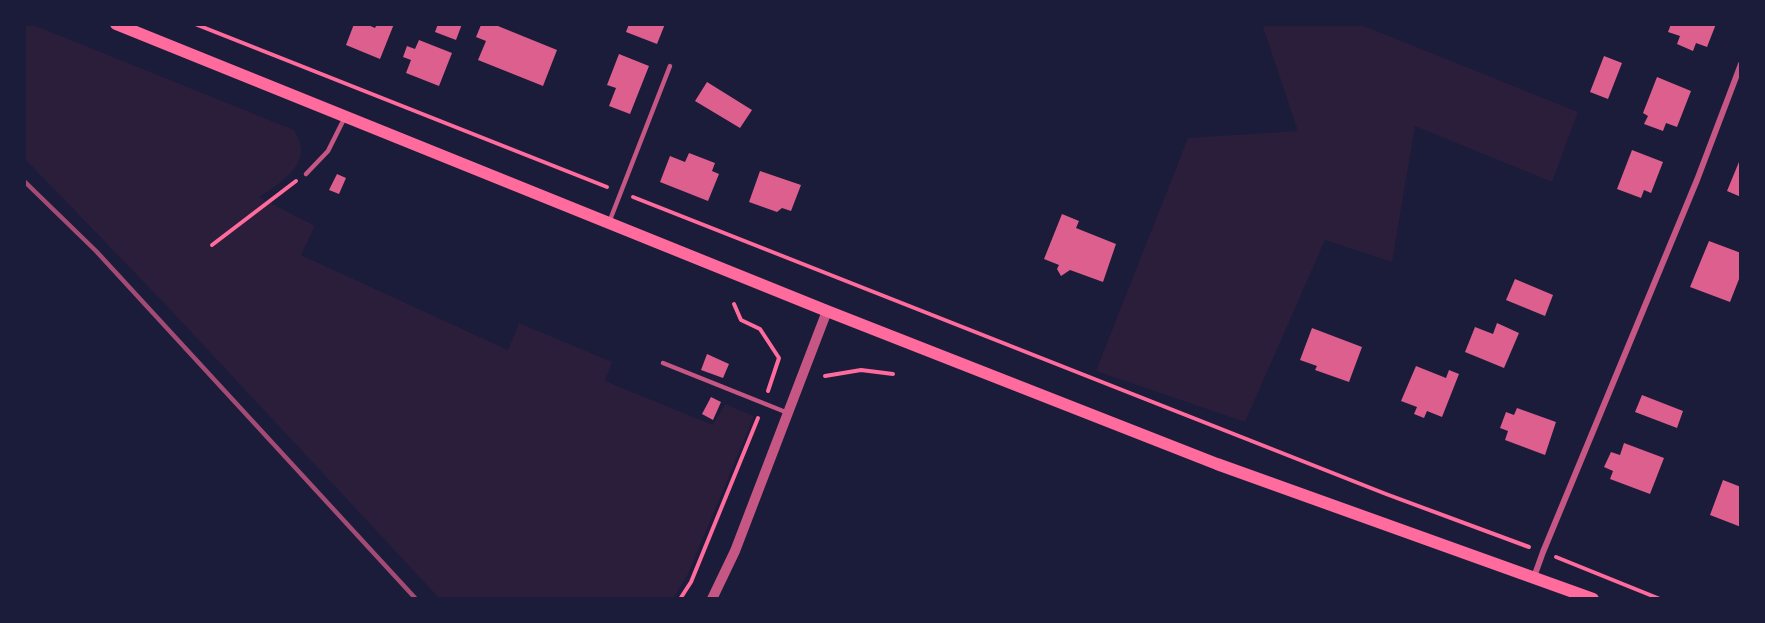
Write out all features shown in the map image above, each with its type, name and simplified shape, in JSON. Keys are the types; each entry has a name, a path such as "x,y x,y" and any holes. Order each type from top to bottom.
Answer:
{"main road":[{"path":"116,24 827,311 1217,464 1593,599"}],"street":[{"path":"1534,578 1697,180 1741,64"},
{"path":"712,599 735,551 827,311"}],"lane":[{"path":"609,223 670,66"},
{"path":"306,174 328,151 345,116"},
{"path":"663,363 788,413"}],"path":[{"path":"195,24 1386,494 1543,552 1660,599"},
{"path":"212,244 306,174"},
{"path":"680,599 691,582 764,403 778,357 760,330 741,320 734,304"},
{"path":"825,376 861,370 893,374"}],"shaded area":[{"path":"24,24 31,24 294,130 301,152 295,168 259,197 315,226 301,255 508,350 519,323 612,362 605,381 713,425 725,404 754,416 688,574 673,599 440,599 166,305 24,158"},
{"path":"1262,24 1359,24 1578,112 1552,182 1415,126 1392,262 1325,240 1245,422 1096,371 1188,138 1298,131"}],"building":[{"path":"354,24 366,24 375,28 377,24 394,24 380,59 346,45"},
{"path":"438,24 462,24 456,40 435,32"},
{"path":"493,24 557,50 543,86 478,60 486,41 476,37 481,25"},
{"path":"629,24 665,24 657,44 626,32"},
{"path":"1671,24 1716,24 1707,47 1696,43 1693,51 1677,44 1680,36 1668,32"},
{"path":"419,40 452,53 439,86 406,73 411,60 403,57 407,46 415,49"},
{"path":"619,54 649,66 630,114 609,106 616,88 607,85"},
{"path":"1604,56 1622,63 1608,99 1590,92"},
{"path":"1657,77 1691,91 1677,127 1666,123 1663,131 1644,124 1648,116 1643,113"},
{"path":"707,82 752,110 740,128 695,101"},
{"path":"1632,150 1663,162 1651,193 1644,190 1641,198 1617,189"},
{"path":"689,153 715,163 712,171 719,174 708,201 660,182 670,156 685,162"},
{"path":"1741,157 1741,197 1727,191"},
{"path":"760,171 801,185 791,211 782,208 777,212 749,202"},
{"path":"337,174 346,178 339,194 329,190"},
{"path":"1062,214 1079,221 1076,228 1116,244 1103,282 1070,270 1061,276 1057,269 1059,265 1044,259"},
{"path":"1709,241 1741,253 1741,274 1730,302 1690,287"},
{"path":"1515,279 1553,295 1545,316 1506,300"},
{"path":"1497,323 1519,333 1504,368 1465,352 1475,327 1493,334"},
{"path":"1312,328 1362,347 1349,382 1315,370 1317,366 1300,360"},
{"path":"707,354 729,364 723,378 701,370"},
{"path":"1416,366 1446,378 1449,370 1459,374 1442,417 1427,411 1424,418 1414,414 1417,407 1401,401"},
{"path":"1642,395 1683,411 1677,428 1635,412"},
{"path":"711,397 721,402 713,420 702,414"},
{"path":"1517,408 1556,422 1545,455 1505,440 1508,431 1500,428 1506,412 1514,415"},
{"path":"1624,443 1664,458 1650,494 1610,479 1613,471 1604,467 1611,452 1620,455"},
{"path":"1723,480 1741,487 1741,527 1710,515"}],"railway":[{"path":"24,181 96,251 416,599"}]}
